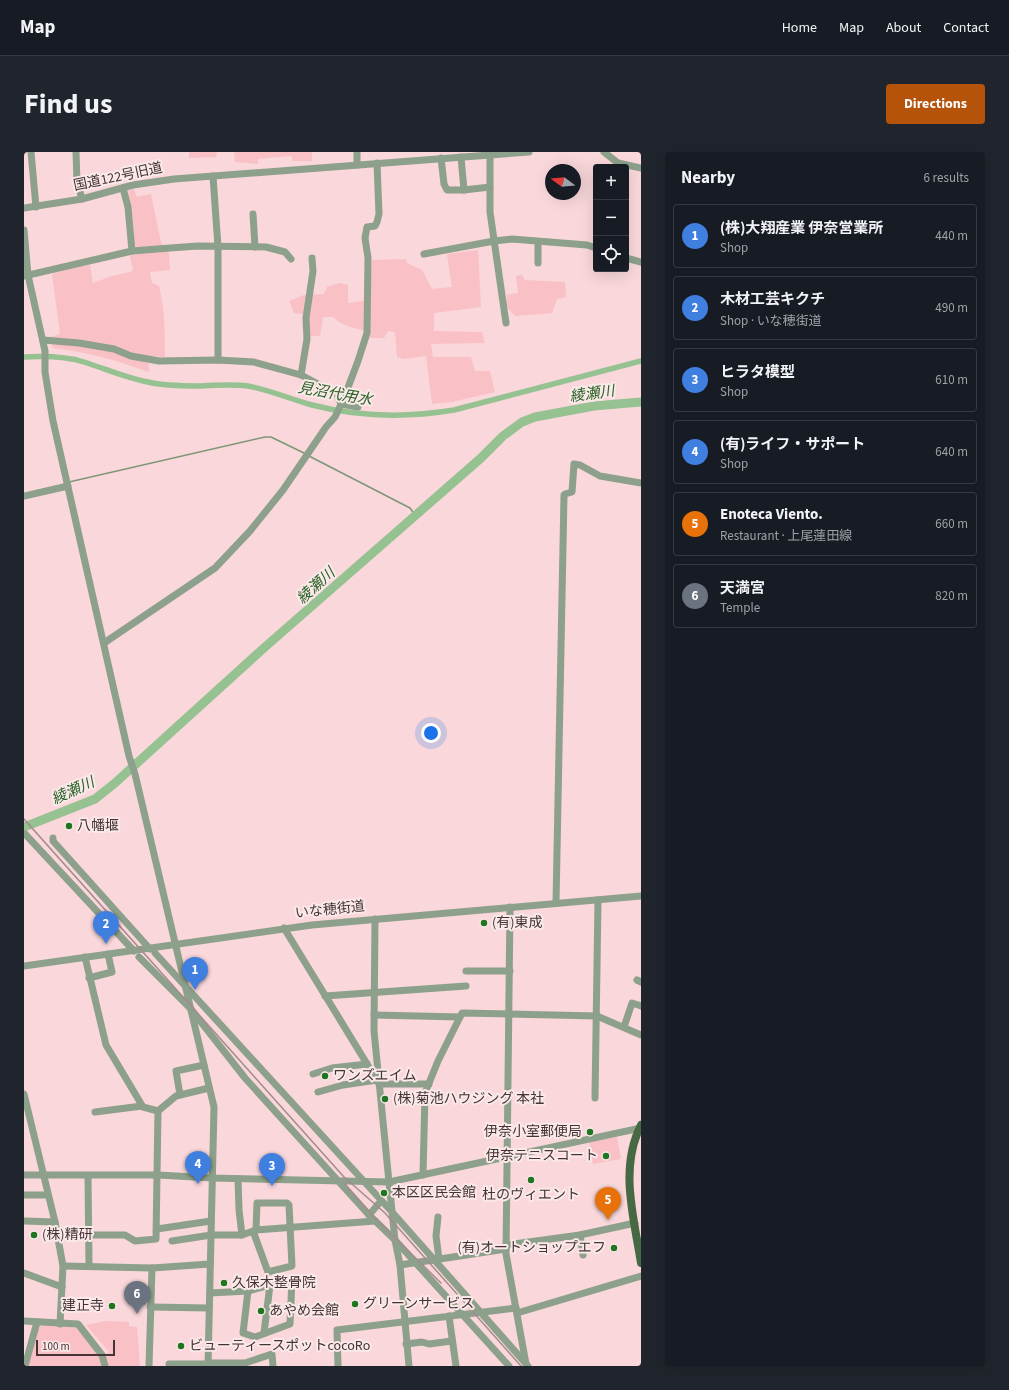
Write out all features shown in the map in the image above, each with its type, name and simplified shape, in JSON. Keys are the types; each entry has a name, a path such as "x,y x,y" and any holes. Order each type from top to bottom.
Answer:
{"main road":[{"path":"640,1128 632,1153 629,1171 641,1262"}],"street":[{"path":"76,152 77,182 82,199"},
{"path":"357,152 357,165"},
{"name":"国道122号旧道","path":"24,208 82,199 148,182 357,165 426,155 441,158 490,153 529,152"},
{"path":"604,152 618,163 641,168"},
{"path":"490,153 490,212 506,323"},
{"path":"29,156 36,207"},
{"path":"462,156 464,190"},
{"path":"441,158 444,184 447,190 490,187"},
{"path":"104,643 218,565 250,531 282,490 339,408 358,361 367,333 368,258 365,238 367,227 375,226 380,214 377,163"},
{"path":"213,176 218,247 218,360"},
{"path":"123,188 128,207 132,251"},
{"path":"254,214 255,247"},
{"path":"24,230 26,276 43,340 45,352 45,372 53,421 129,756 135,774 214,1107 208,1364"},
{"path":"424,254 512,239 587,245 593,247"},
{"path":"538,242 538,263"},
{"path":"26,276 132,251 198,246 266,247 285,252 291,259"},
{"path":"301,375 307,339 306,318 313,271 312,258"},
{"path":"629,259 641,262"},
{"path":"43,340 79,343 114,349 131,356 159,361 218,360 254,362 301,375 337,394 339,408"},
{"path":"339,408 358,407"},
{"path":"556,904 564,495 572,492 574,464 580,465 600,476 641,483"},
{"path":"24,496 68,486"},
{"path":"25,834 136,954 190,1008 245,1078 509,1366"},
{"path":"53,838 53,842 152,951 437,1260 527,1365"},
{"name":"いな穂街道","path":"24,966 108,954 136,954 175,945 284,928 641,896"},
{"path":"596,1098 598,900"},
{"path":"510,907 506,1247 527,1365"},
{"path":"375,919 374,1015 378,1082 395,1240 400,1265 409,1366"},
{"path":"284,928 378,1082"},
{"path":"89,978 112,972 108,954"},
{"path":"85,957 106,1045 143,1108 158,1111"},
{"path":"466,971 510,971"},
{"path":"325,996 466,986"},
{"path":"624,1027 632,1003 641,1006"},
{"path":"423,1175 425,1092 438,1061 462,1013 597,1016 641,1035"},
{"path":"374,1015 460,1017"},
{"path":"313,1074 332,1068 367,1064"},
{"path":"180,1095 176,1071 204,1065"},
{"path":"318,1092 343,1085 378,1082 429,1084"},
{"path":"158,1111 176,1096 210,1088"},
{"path":"24,1094 55,1222 63,1266 60,1324"},
{"path":"95,1112 142,1106"},
{"path":"88,1235 125,1235 135,1241 156,1239 158,1111"},
{"path":"24,1175 158,1175 238,1179 389,1182 640,1128"},
{"path":"88,1176 88,1266"},
{"path":"238,1179 238,1210 242,1235"},
{"path":"24,1195 48,1195"},
{"path":"369,1215 381,1201"},
{"path":"258,1203 287,1203 289,1205 291,1228 292,1266 268,1272 255,1230 258,1203"},
{"path":"437,1260 436,1236 438,1217"},
{"path":"24,1221 55,1222"},
{"path":"157,1230 211,1221"},
{"path":"172,1241 211,1235 242,1235 255,1230 375,1221"},
{"path":"400,1265 580,1235 635,1223"},
{"path":"580,1235 583,1255"},
{"path":"63,1266 152,1268 210,1264"},
{"path":"149,1366 152,1268"},
{"path":"24,1274 62,1286"},
{"path":"338,1366 337,1330 449,1316 517,1311 641,1276"},
{"path":"210,1293 248,1291 292,1279 290,1324 255,1337 244,1333 248,1291"},
{"path":"264,1333 270,1285"},
{"path":"150,1307 209,1308"},
{"path":"449,1316 456,1366"},
{"path":"24,1321 78,1324 102,1355 105,1366"},
{"path":"25,1366 37,1322"},
{"path":"406,1344 422,1342 429,1344 452,1341"},
{"path":"169,1364 245,1363 272,1354 273,1366"}],"shaded area":[{"path":"189,152 217,152 216,157 189,158"},
{"path":"234,152 312,152 312,161 293,161 291,156 258,159 258,164 235,162"},
{"path":"134,189 137,197 151,194 161,242 169,253 170,270 150,272 152,283 159,286 161,295 164,321 165,357 148,356 149,372 101,357 53,348 50,337 60,334 52,274 70,268 90,265 93,283 133,271 130,256 136,254 132,210 128,191"},
{"path":"478,250 481,307 434,313 434,331 482,332 485,343 431,344 433,357 471,357 475,371 490,371 495,392 452,402 432,404 426,356 404,359 397,357 395,332 388,331 384,338 370,338 370,333 341,323 333,317 323,317 320,336 309,336 303,314 294,313 289,301 304,295 324,294 327,287 340,283 348,285 348,303 370,300 372,260 406,259 407,263 422,270 432,289 452,287 447,254"},
{"path":"522,275 525,280 565,282 566,297 557,299 552,313 515,316 506,306 507,295 518,293 516,276"},
{"path":"617,1137 621,1159 593,1164 589,1142"},
{"path":"105,1321 129,1322 129,1326 137,1327 140,1366 107,1366 104,1355 109,1352 86,1325"},
{"path":"37,1323 78,1327 101,1356 102,1366 26,1366"}],"waterway":[{"name":"見沼代用水","path":"24,357 54,357 77,360 132,378 173,386 248,386 330,409 383,415 436,413 454,410 641,361"},
{"name":"綾瀬川","path":"24,827 95,799 115,783 265,647 481,458 503,436 522,422 535,417 594,406 641,402"},
{"path":"69,482 265,437 271,437 306,454"},
{"path":"309,456 410,508 415,515"}],"railway":[{"path":"24,819 344,1177 385,1213 521,1366"},
{"path":"344,1183 376,1219 441,1283"}],"place":[{"name":"八幡堰","path":"69,826"},
{"name":"(有)東成","path":"484,923"},
{"name":"木材工芸キクチ","path":"106,944"},
{"name":"(株)大翔産業 伊奈営業所","path":"195,990"},
{"name":"ワンズエイム","path":"325,1076"},
{"name":"(株)菊池ハウジング 本社","path":"385,1099"},
{"name":"伊奈小室郵便局","path":"590,1132"},
{"name":"伊奈テニスコート","path":"606,1156"},
{"name":"杜のヴィエント","path":"531,1180"},
{"name":"(有)ライフ・サポート","path":"198,1184"},
{"name":"ヒラタ模型","path":"272,1186"},
{"name":"本区区民会館","path":"384,1193"},
{"name":"Enoteca Viento.","path":"608,1220"},
{"name":"(株)精研","path":"34,1235"},
{"name":"(有)オートショップエフ","path":"614,1248"},
{"name":"久保木整骨院","path":"224,1283"},
{"name":"グリーンサービス","path":"355,1304"},
{"name":"建正寺","path":"112,1306"},
{"name":"あやめ会館","path":"261,1311"},
{"name":"天満宮","path":"137,1314"},
{"name":"ビューティースポットcocoRo","path":"181,1346"}]}
